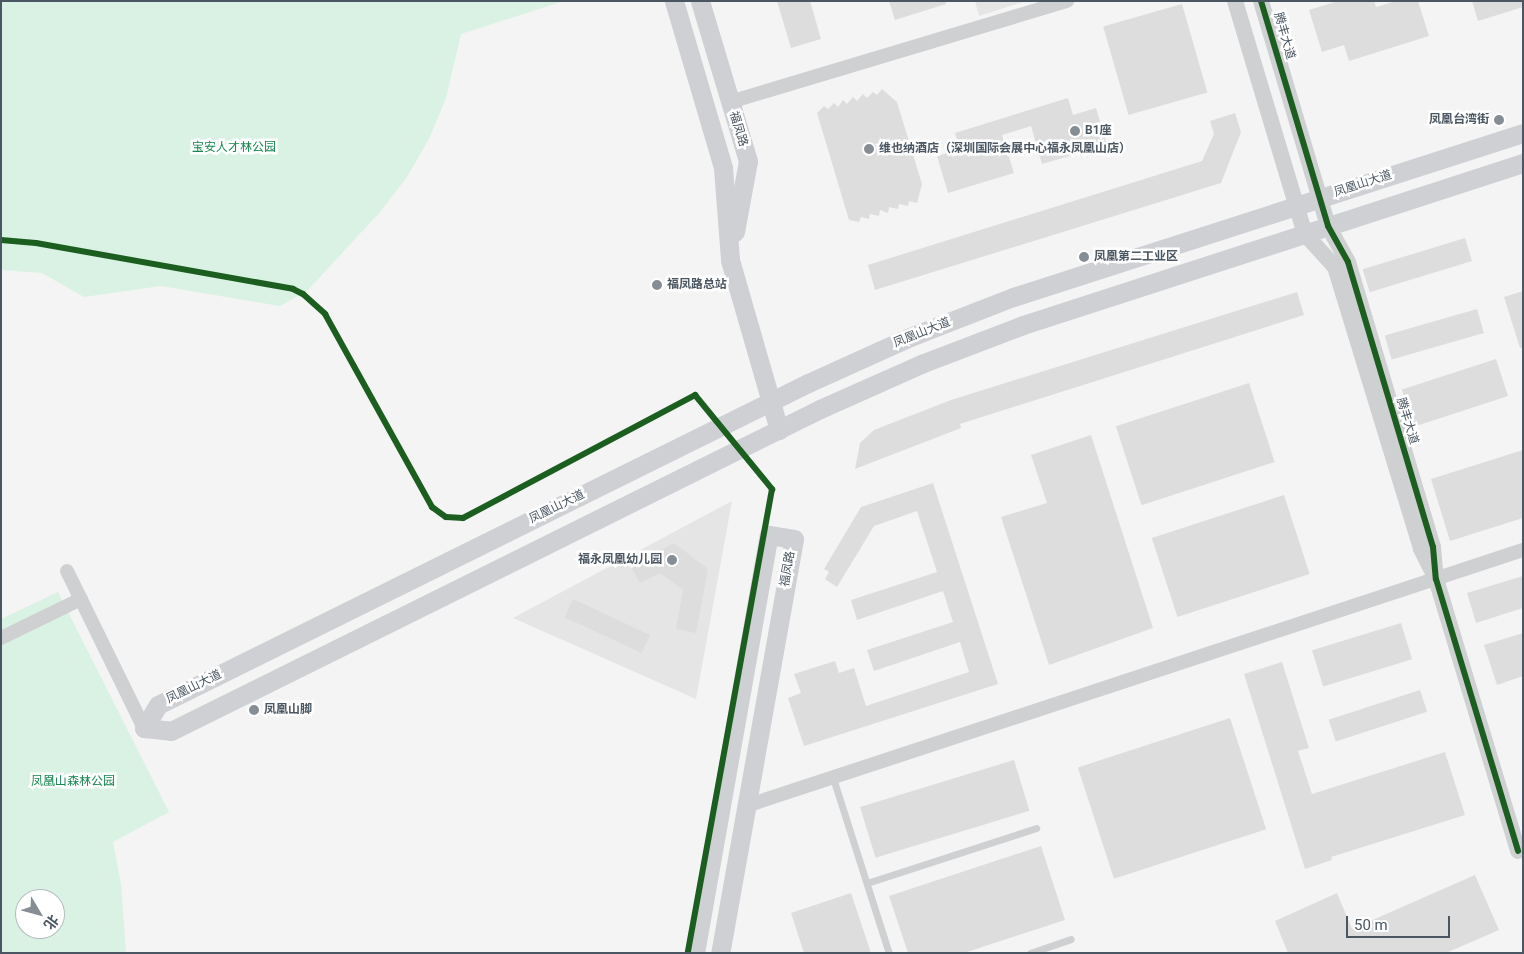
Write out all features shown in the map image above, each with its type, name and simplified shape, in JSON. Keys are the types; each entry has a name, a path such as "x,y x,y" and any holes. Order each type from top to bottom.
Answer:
{"main road":[{"name":"福凤路","path":"674,1 724,168 730,260 779,430"},
{"name":"福凤路","path":"700,1 748,161 730,260"},
{"name":"凤凰山大道","path":"144,728 158,704 770,401 910,337 1013,297 1523,133"},
{"path":"144,728 171,731 779,430 921,364 1014,328 1523,164"},
{"name":"福凤路","path":"695,953 769,535 794,539 720,953"}],"street":[{"path":"730,102 1067,1"},
{"name":"腾丰大道","path":"1236,1 1305,234 1336,267 1421,550 1436,578"},
{"name":"腾丰大道","path":"1262,1 1328,226 1348,262 1433,547 1436,578 1518,851"},
{"path":"746,806 1523,550"},
{"path":"66,571 144,728"},
{"path":"1,638 81,599"}],"lane":[{"path":"833,778 889,953"},
{"path":"867,883 1036,828"},
{"path":"1030,953 1071,940"}],"shaded area":[{"path":"975,1 1026,1 979,16"},
{"name":"福永凤凰幼儿园","path":"732,501 696,699 513,618"}],"green space":[{"name":"宝安人才林公园","path":"1,1 564,1 461,34 446,98 429,139 407,177 380,212 307,291 280,306 161,286 84,297 42,273 1,270"},
{"name":"凤凰山森林公园","path":"58,592 169,812 113,842 121,884 126,953 1,953 1,619"}],"building":[{"path":"777,1 810,1 821,39 791,48"},
{"path":"889,1 945,1 946,4 895,20"},
{"path":"1338,1 1374,1 1376,7 1396,1 1418,1 1429,36 1349,61 1344,45 1322,52 1309,10"},
{"path":"1472,1 1523,1 1523,7 1478,21"},
{"path":"1182,4 1207,92 1129,115 1103,27"},
{"name":"维也纳酒店（深圳国际会展中心福永凤凰山店）","path":"882,89 897,102 922,184 917,203 909,201 908,206 899,204 898,209 889,207 888,213 880,210 879,216 870,214 869,219 861,217 859,222 849,220 817,113 824,106 828,109 834,103 838,107 843,100 847,104 853,97 857,101 863,94 867,98 873,92 877,95"},
{"path":"1068,98 1073,115 1096,108 1107,145 1042,164 1031,126 1002,135 1014,173 948,193 937,156 960,149 955,133"},
{"path":"1235,113 1241,132 1221,183 875,290 868,265 1202,161 1214,134 1210,121"},
{"path":"1465,238 1472,261 1370,292 1363,269"},
{"path":"1523,291 1523,347 1520,348 1504,297"},
{"path":"1297,292 1304,315 960,424 961,428 855,469 860,443 874,430 951,400"},
{"path":"1477,309 1484,333 1392,359 1385,335"},
{"path":"1496,359 1508,396 1414,427 1402,390"},
{"path":"1249,383 1275,462 1142,505 1116,426"},
{"path":"1091,435 1153,628 1049,665 1001,517 1047,503 1031,455"},
{"path":"1523,450 1523,518 1450,541 1431,479"},
{"path":"933,483 998,684 804,746 788,698 801,693 794,674 835,661 839,673 854,668 866,706 969,672 960,642 874,671 867,650 953,622 943,591 857,620 851,600 937,572 917,511 874,526 837,587 825,579 829,572 824,569 861,507"},
{"path":"1284,495 1310,574 1177,617 1152,538"},
{"path":"674,543 708,569 696,633 676,629 683,590 660,573 640,583 630,565"},
{"path":"1523,576 1523,608 1476,623 1467,593"},
{"path":"573,599 650,635 642,653 565,617"},
{"path":"1401,623 1412,659 1323,687 1312,650"},
{"path":"1523,633 1523,676 1497,685 1484,645"},
{"path":"1282,662 1309,748 1298,751 1312,794 1445,752 1465,815 1331,857 1332,860 1305,869 1244,674"},
{"path":"1420,690 1427,712 1336,742 1329,720"},
{"path":"1230,718 1266,829 1114,879 1078,767"},
{"path":"1014,760 1029,811 876,858 860,807"},
{"path":"1041,846 1065,920 964,953 908,953 889,896"},
{"path":"1475,875 1499,930 1446,953 1288,953 1275,921 1337,893 1352,929"},
{"path":"851,893 871,953 804,953 791,913"}],"cycle path":[{"path":"1261,1 1328,226 1348,262 1433,547 1436,579 1518,851"},
{"path":"1,240 36,243 293,289 303,294 325,314 432,507 446,517 463,518 695,395 772,489 688,953"}],"place":[{"name":"凤凰台湾街","path":"1499,120"},
{"name":"B1座","path":"1075,131"},
{"name":"维也纳酒店（深圳国际会展中心福永凤凰山店）","path":"869,149"},
{"name":"凤凰第二工业区","path":"1084,257"},
{"name":"福凤路总站","path":"657,285"},
{"name":"福永凤凰幼儿园","path":"672,560"},
{"name":"凤凰山脚","path":"254,710"}]}
